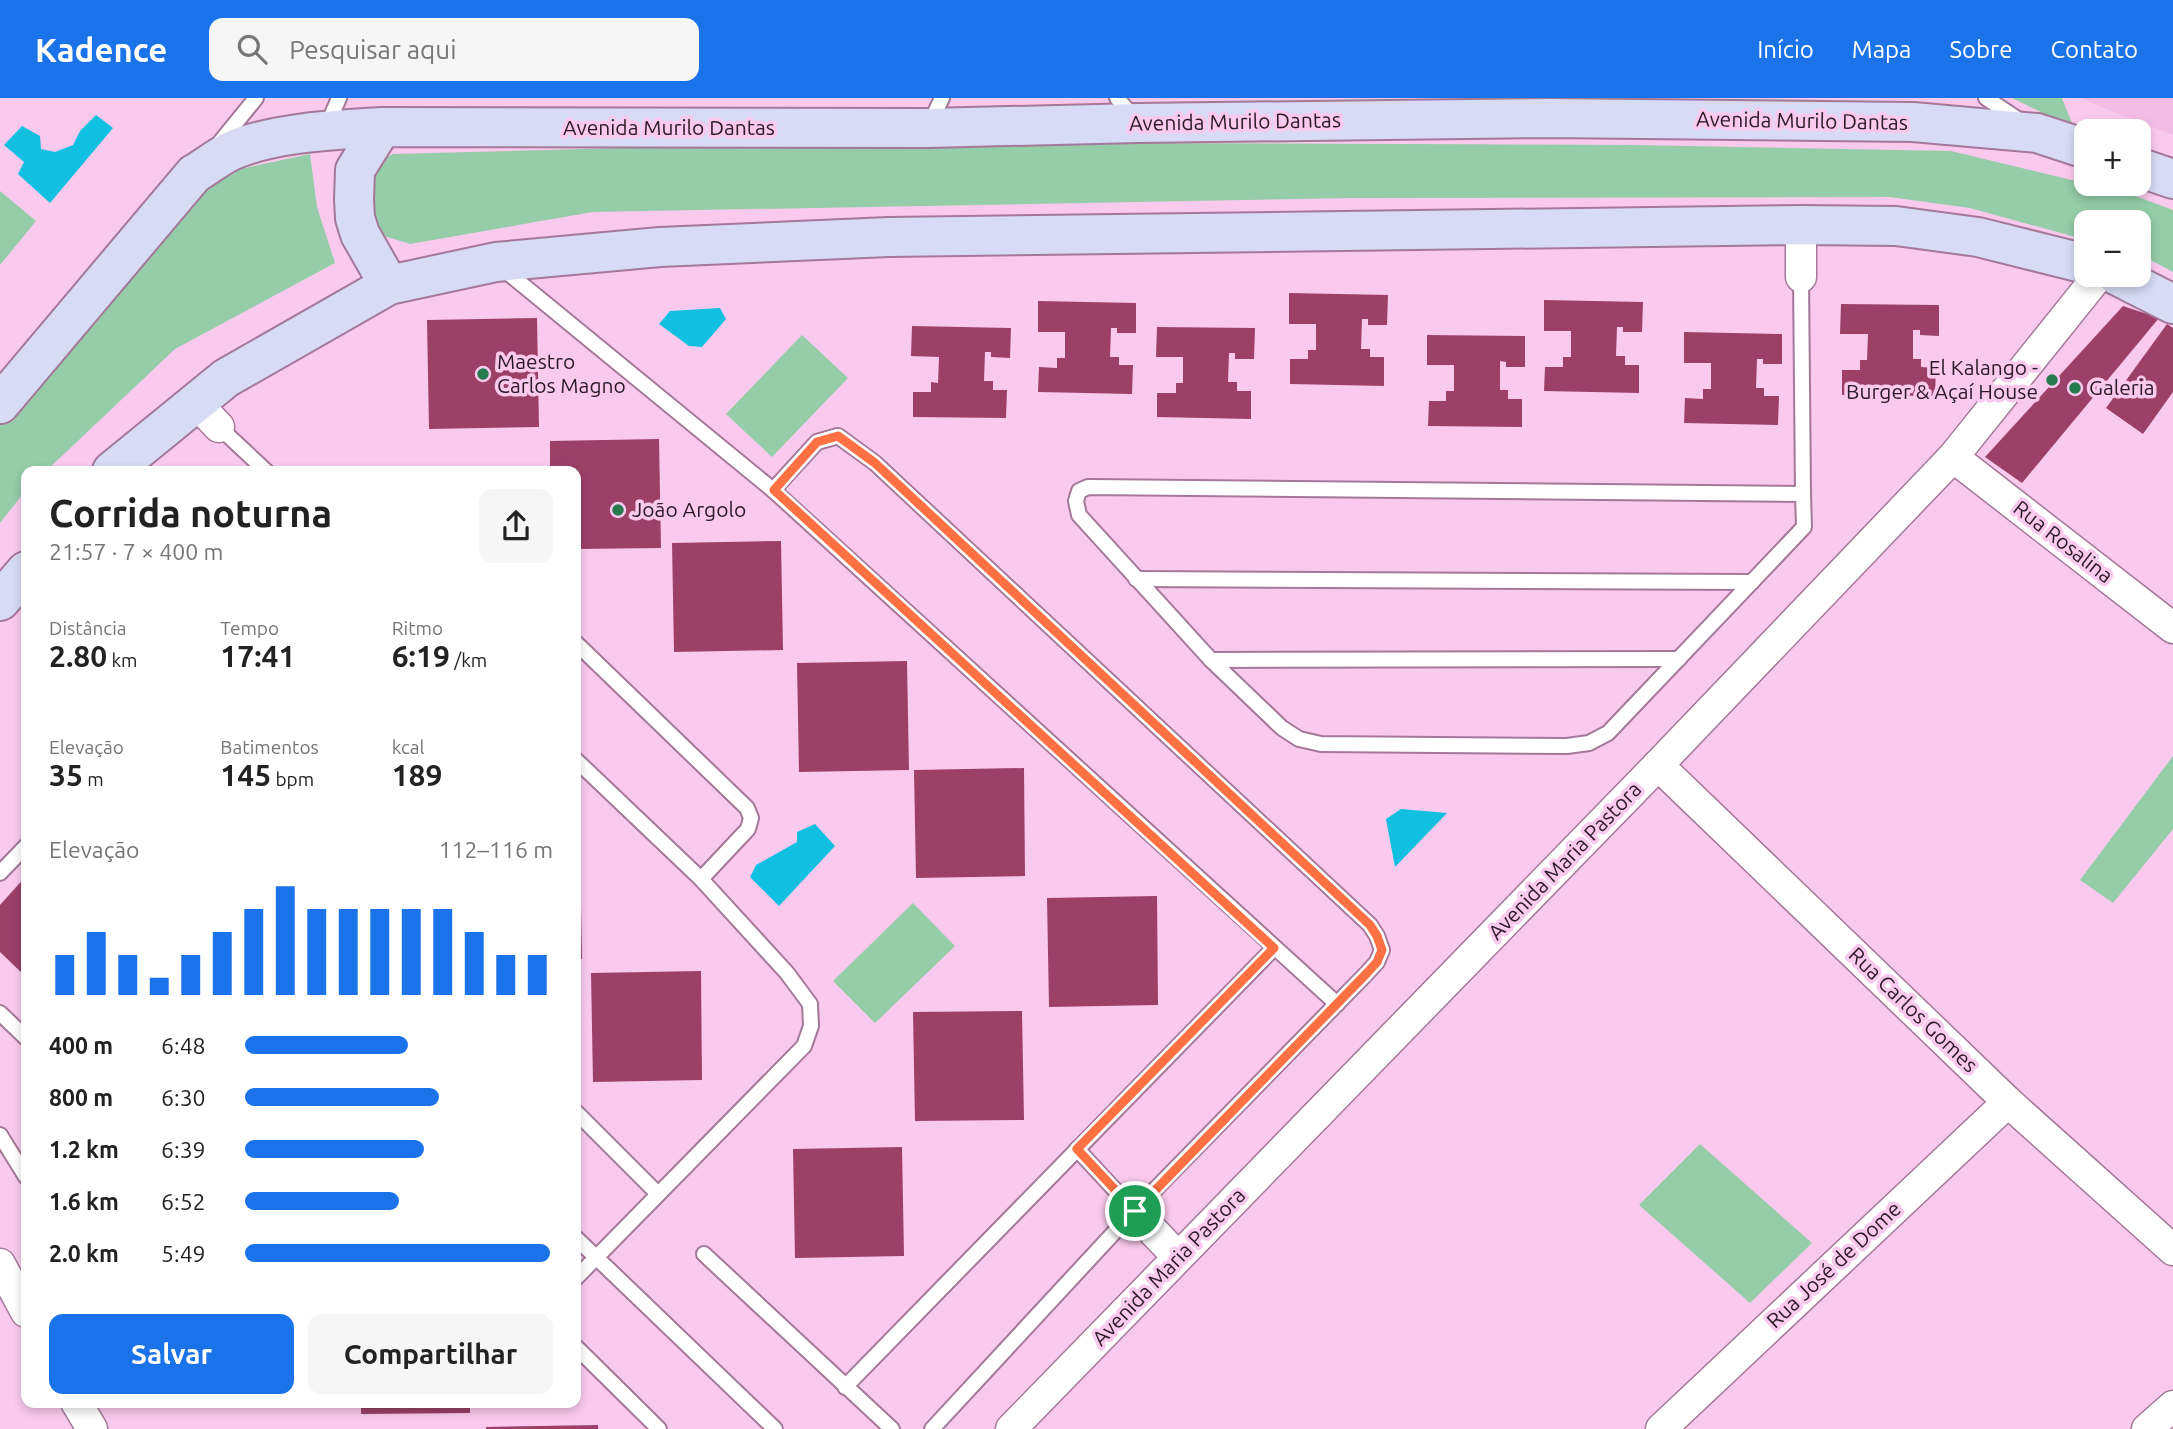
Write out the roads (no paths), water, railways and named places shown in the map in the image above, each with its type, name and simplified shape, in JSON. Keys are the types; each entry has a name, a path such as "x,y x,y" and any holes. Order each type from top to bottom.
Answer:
{"main road":[{"name":"Avenida Murilo Dantas","path":"0,404 194,174 230,151 332,114 382,127 1128,110 1913,122 2037,133 2074,145"},
{"path":"382,127 355,170 354,200 355,218 360,234 389,285"},
{"path":"2151,171 2173,179"},
{"path":"120,466 207,415 226,378 389,285 496,262 660,247 889,237 1801,225 1896,226 1978,237 2074,261"},
{"path":"2140,287 2173,304"}],"street":[{"path":"1801,225 1801,277"},
{"name":"Avenida Maria Pastora","path":"1011,1429 1658,765 1953,457 2089,287"},
{"name":"Rua Rosalina","path":"1953,457 2173,628"},
{"name":"Rua Carlos Gomes","path":"1658,765 2008,1102 2173,1250"},
{"name":"Rua José de Dome","path":"1661,1429 2008,1102"},
{"path":"1144,1221 1178,1257"},
{"path":"0,1264 21,1303"},
{"path":"2147,1429 2173,1406"},
{"path":"80,1408 92,1429"}],"lane":[{"path":"194,174 256,98"},
{"path":"1986,98 2037,133"},
{"path":"1550,118 1601,105"},
{"path":"496,262 774,490 1337,1004"},
{"path":"1801,277 1804,527 1608,733 1589,743 1567,746 1321,744 1299,739 1282,728 1211,660 1079,515 1076,501 1079,491 1088,487 1803,494"},
{"path":"207,415 261,466"},
{"path":"774,490 817,442 838,436 875,463 1370,925 1382,950 1372,968 1144,1221 932,1429"},
{"path":"1136,579 1752,582"},
{"path":"581,648 747,808 751,818 748,829 701,879"},
{"path":"1211,660 1679,659"},
{"path":"581,766 701,879 787,973 810,1004 811,1026 804,1046 581,1273"},
{"path":"0,873 21,851"},
{"path":"845,1387 1274,948"},
{"path":"0,1013 21,1033"},
{"path":"581,1117 658,1194"},
{"path":"0,1135 21,1169"},
{"path":"1077,1149 1144,1221"},
{"path":"581,1243 775,1429"},
{"path":"704,1254 892,1429"},
{"path":"581,1352 659,1429"}],"water":[{"path":"96,115 113,128 50,203 18,174 24,162 4,145 22,126 40,136 41,149 55,152 73,145 80,131"},
{"path":"720,308 726,319 702,347 689,346 659,324 670,311"},
{"path":"1401,809 1447,813 1395,867 1386,819"},
{"path":"815,824 835,846 779,906 750,877 756,865 797,842 797,832"}],"place":[{"name":"Maestro Carlos Magno","path":"483,374"},
{"name":"El Kalango - Burger & Açaí House","path":"2052,380"},
{"name":"Galeria","path":"2075,388"},
{"name":"João Argolo","path":"618,510"}]}
